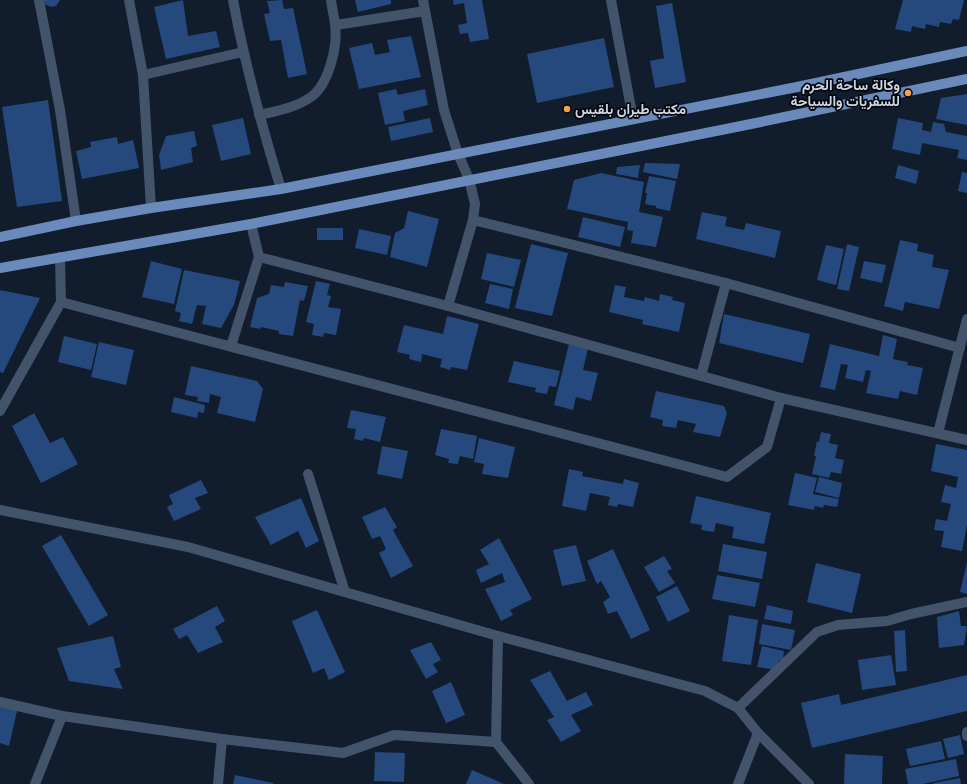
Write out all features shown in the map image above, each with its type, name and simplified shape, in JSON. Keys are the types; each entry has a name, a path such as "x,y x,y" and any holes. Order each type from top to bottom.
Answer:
{"main road":[{"path":"0,237 76,221 151,208 281,189 790,89 967,51"},
{"path":"0,268 251,224 469,179 751,124 967,78"}],"street":[{"path":"39,0 60,110 76,221"},
{"path":"129,0 143,75 151,208"},
{"path":"234,0 243,52 259,115 281,189"},
{"path":"259,115 289,108 312,97 326,78 333,56 336,25 331,0"},
{"path":"423,0 444,110 458,154 469,179 475,204 473,220 448,306"},
{"path":"612,0 633,119"},
{"path":"336,25 425,11"},
{"path":"143,75 243,52"},
{"path":"473,220 726,283 960,348"},
{"path":"231,346 259,257 251,224"},
{"path":"0,411 60,302 60,257"},
{"path":"259,257 448,306 781,398 967,440"},
{"path":"701,376 726,283"},
{"path":"60,302 727,477 767,447 781,398"},
{"path":"938,433 967,319"},
{"path":"308,474 345,592"},
{"path":"0,510 188,547 498,636 705,691 738,708 758,733 809,784"},
{"path":"738,708 817,632 838,625 887,621 911,614 967,602"},
{"path":"498,636 496,742 529,784"},
{"path":"0,702 62,716 222,739 343,752 394,734 496,742"},
{"path":"35,784 62,716"},
{"path":"738,784 758,733"},
{"path":"218,784 222,739"}],"building":[{"path":"43,0 60,0 56,6 52,7 46,5"},
{"path":"183,0 188,36 216,31 220,47 166,59 154,7"},
{"path":"282,0 284,9 293,8 307,74 288,78 281,40 270,41 264,14 270,13 267,1"},
{"path":"355,0 391,0 391,4 358,12"},
{"path":"453,0 482,0 489,39 470,42 468,33 460,34 458,25 467,23 464,3 454,5"},
{"path":"903,0 964,0 959,20 953,19 951,24 940,22 939,27 926,24 925,29 912,26 911,32 895,29"},
{"path":"672,3 686,82 655,88 650,61 664,58 656,6"},
{"path":"411,36 421,77 359,89 349,48 372,43 375,55 390,52 387,40"},
{"path":"604,38 614,87 537,103 527,54"},
{"path":"396,89 398,95 425,89 428,105 403,111 405,121 385,125 378,93"},
{"path":"967,94 967,125 936,119 941,98"},
{"path":"48,100 62,201 17,207 2,107"},
{"path":"243,118 251,154 221,161 212,125"},
{"path":"430,118 433,132 391,141 388,127"},
{"path":"898,118 923,123 922,130 931,132 933,122 944,124 946,132 967,136 967,160 957,158 959,150 922,143 920,155 892,149"},
{"path":"194,131 197,146 191,148 193,162 161,170 159,155 166,136"},
{"path":"117,137 118,144 133,140 139,168 82,179 76,151 91,147 90,142"},
{"path":"645,163 680,164 677,179 643,172"},
{"path":"640,165 638,178 616,174 617,167"},
{"path":"898,165 919,171 916,184 895,178"},
{"path":"962,172 967,173 967,193 958,191"},
{"path":"601,173 644,182 639,212 663,217 656,247 631,243 633,231 627,230 628,222 567,209 574,180"},
{"path":"649,176 676,181 670,211 645,204 647,193 645,193"},
{"path":"408,211 439,219 427,267 390,257 395,233 404,228"},
{"path":"702,212 727,217 725,226 744,230 746,223 781,231 775,258 696,239"},
{"path":"583,217 625,227 620,247 578,237"},
{"path":"317,228 343,228 343,240 317,240"},
{"path":"359,229 391,236 387,255 355,248"},
{"path":"900,240 918,244 917,251 934,255 932,267 949,270 939,309 905,302 903,311 884,306"},
{"path":"531,244 568,253 552,316 515,308"},
{"path":"847,244 859,247 849,291 837,289"},
{"path":"826,245 844,249 836,285 817,280"},
{"path":"487,253 521,260 514,287 481,279"},
{"path":"151,261 182,269 174,304 142,297"},
{"path":"864,261 886,265 882,283 860,278"},
{"path":"184,270 240,281 234,305 221,328 202,324 206,306 197,305 192,324 179,321 181,313 175,311"},
{"path":"316,281 330,284 327,295 331,296 328,307 341,309 336,335 324,333 323,337 312,335 314,324 306,322"},
{"path":"285,282 308,286 304,301 300,300 293,336 279,334 279,331 261,327 260,329 250,327 257,298 269,294 271,285 284,287"},
{"path":"490,284 513,289 509,309 485,303"},
{"path":"615,285 626,287 624,297 644,301 645,297 659,301 660,294 673,297 672,300 685,303 679,332 642,324 643,320 609,312"},
{"path":"0,290 40,298 3,373 0,372"},
{"path":"724,314 810,334 803,363 719,343"},
{"path":"447,316 479,324 467,370 451,367 450,370 440,367 442,359 422,354 421,362 409,359 410,355 397,352 404,325 443,334"},
{"path":"883,335 897,339 893,359 908,362 907,365 923,368 917,395 900,391 898,399 866,393 871,371 866,370 863,382 845,378 848,365 841,364 835,390 820,387 830,344 879,356"},
{"path":"64,336 97,344 91,370 58,362"},
{"path":"99,342 134,350 126,385 91,377"},
{"path":"569,344 588,348 583,370 598,373 591,401 576,397 573,410 554,405"},
{"path":"514,361 560,371 556,387 549,386 547,394 535,392 536,388 508,382"},
{"path":"191,366 257,381 263,389 255,422 217,413 221,397 210,394 209,403 197,401 198,397 185,395"},
{"path":"656,391 724,406 727,413 720,437 693,432 696,424 678,420 676,428 662,426 663,420 650,417"},
{"path":"174,397 205,405 204,413 198,412 197,418 171,412"},
{"path":"351,410 386,417 380,442 364,438 363,441 354,439 356,429 347,428"},
{"path":"34,413 50,443 63,437 78,464 41,483 12,426"},
{"path":"441,429 477,436 473,459 460,456 458,464 448,463 449,459 435,455"},
{"path":"821,432 831,434 829,443 838,445 835,458 844,460 841,474 831,472 829,478 812,474 816,456 814,456 817,441 819,442"},
{"path":"479,438 515,447 508,478 482,474 484,464 474,462"},
{"path":"936,444 967,450 967,525 962,551 941,547 944,531 934,530 936,519 947,521 951,504 941,502 945,485 956,488 958,477 931,471"},
{"path":"382,446 408,451 402,479 377,474"},
{"path":"569,469 583,472 582,476 623,484 624,479 639,483 633,507 618,504 617,507 608,505 610,497 590,493 586,511 562,506"},
{"path":"795,473 817,478 813,494 839,499 837,507 824,505 823,508 815,506 814,510 788,505"},
{"path":"819,477 842,483 839,498 815,492"},
{"path":"201,480 208,493 195,498 201,509 174,521 167,507 173,504 169,495"},
{"path":"696,496 771,513 764,544 732,538 734,527 716,523 714,532 701,530 702,525 690,523"},
{"path":"301,498 319,541 306,548 298,531 271,545 255,517"},
{"path":"385,507 397,527 393,530 413,566 391,578 379,553 386,549 380,536 372,539 362,517"},
{"path":"61,535 108,615 89,626 42,546"},
{"path":"499,538 532,599 510,610 513,615 501,621 485,589 505,582 502,573 481,583 476,570 489,564 480,550"},
{"path":"723,544 767,552 762,579 718,571"},
{"path":"576,545 586,581 562,586 553,550"},
{"path":"613,549 650,630 631,639 617,611 608,614 603,602 610,597 601,581 597,584 587,561"},
{"path":"664,556 672,569 667,571 675,583 659,592 644,567"},
{"path":"967,562 967,594 960,592"},
{"path":"816,563 861,574 852,613 807,602"},
{"path":"717,575 760,583 755,607 712,599"},
{"path":"677,586 690,611 668,622 656,597"},
{"path":"767,605 793,611 791,624 764,619"},
{"path":"217,606 225,621 215,627 223,642 198,653 187,635 179,639 173,629"},
{"path":"317,610 345,672 329,680 324,668 313,673 292,621"},
{"path":"959,611 961,626 967,626 964,645 939,648 937,617"},
{"path":"729,615 758,620 751,665 722,661"},
{"path":"762,624 795,630 791,650 759,644"},
{"path":"905,630 907,671 896,672 894,631"},
{"path":"113,636 121,667 114,669 123,689 69,681 57,648"},
{"path":"431,642 441,660 433,664 438,672 426,679 410,650"},
{"path":"762,646 784,651 783,660 779,660 778,670 757,667"},
{"path":"891,655 896,685 862,690 858,660"},
{"path":"550,671 567,701 586,692 593,705 571,715 581,731 561,742 547,720 554,717 530,680"},
{"path":"967,675 967,711 812,748 801,703 839,694 841,705"},
{"path":"451,682 465,715 446,723 432,691"},
{"path":"0,703 18,707 9,746 0,743"},
{"path":"960,735 964,754 948,758 943,739"},
{"path":"941,741 945,759 910,766 906,749"},
{"path":"375,752 405,753 404,782 374,781"},
{"path":"845,754 883,756 882,784 844,784"},
{"path":"956,759 959,776 923,784 908,784 905,769"},
{"path":"472,770 504,784 466,784"},
{"path":"235,775 273,783 273,784 233,784"},
{"path":"960,778 961,784 933,784 933,783"}],"place":[{"name":"وكالة ساحة الحرم للسفريات والسياحة","path":"908,93"},
{"name":"مكتب طيران بلقيس","path":"567,109"}]}
